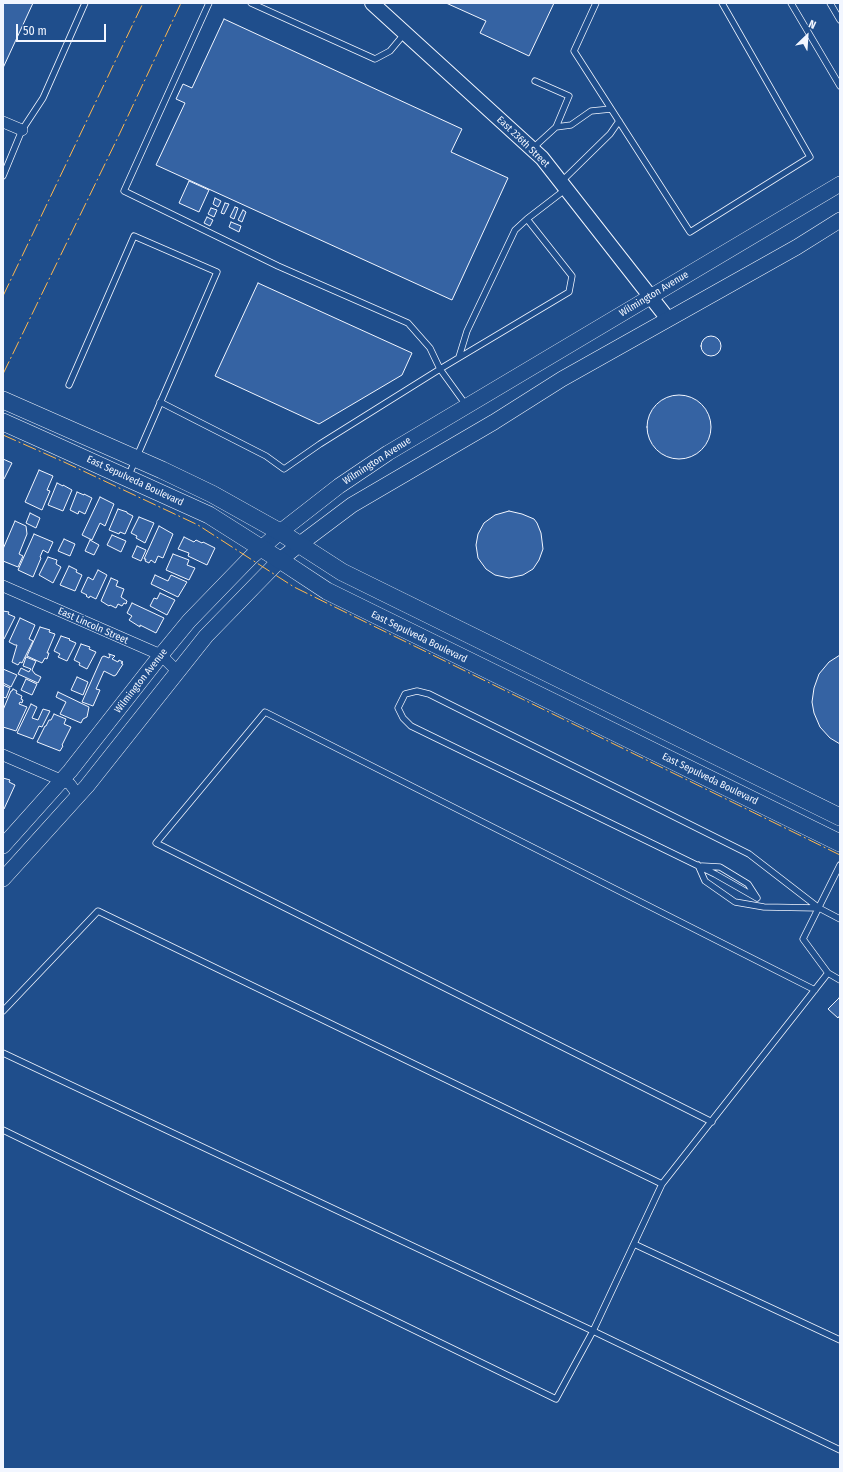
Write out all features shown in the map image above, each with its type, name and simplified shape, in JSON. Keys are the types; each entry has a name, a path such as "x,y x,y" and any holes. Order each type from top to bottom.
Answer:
{"main road":[{"name":"Wilmington Avenue","path":"3,846 62,781 160,655 189,621 261,548 280,532 339,486 388,452 840,184"},
{"path":"3,879 87,786 206,636 280,560 300,544 352,505 494,422 562,379 668,318 797,247 840,220"},
{"name":"East Sepulveda Boulevard","path":"3,400 212,494 300,544 342,572 840,816"},
{"name":"East Sepulveda Boulevard","path":"3,422 42,438 209,515 327,591 840,843"}],"street":[{"name":"East 236th Street","path":"372,3 542,158 668,318"},
{"path":"3,122 22,130"},
{"name":"East Lincoln Street","path":"3,586 160,655 178,672"},
{"path":"3,755 70,784 78,795"}],"lane":[{"path":"3,176 22,130 43,98 85,3"},
{"path":"209,3 124,191 278,266 408,323 430,348 440,369 466,405"},
{"path":"251,3 375,59 390,51 405,33"},
{"path":"596,3 574,52 690,232 810,157 722,3"},
{"path":"791,3 840,86"},
{"path":"830,3 840,20"},
{"path":"532,149 556,127 569,96 535,80"},
{"path":"556,127 571,125 591,111 611,108"},
{"path":"459,357 467,331 515,230 564,185 610,134 619,121"},
{"path":"160,402 266,456 284,469 320,444 459,357 569,292 572,276 527,219"},
{"path":"69,385 134,236 217,272 127,478"},
{"path":"757,898 698,865 411,726 403,718 398,708 405,694 417,691 429,694 749,854 819,908 840,919"},
{"path":"712,1122 156,843 265,712 815,990"},
{"path":"698,865 705,881 735,902 764,907 819,908"},
{"path":"698,865 720,867 748,884 764,907"},
{"path":"840,865 803,939 828,973 840,980"},
{"path":"3,1011 98,911 662,1184"},
{"path":"3,1130 556,1399 593,1331 662,1184 828,973"},
{"path":"3,1053 593,1331 840,1450"},
{"path":"634,1244 840,1340"}],"building":[{"path":"3,3 33,3 3,68"},
{"path":"446,3 554,3 529,56 480,33 486,21"},
{"path":"224,19 462,129 451,152 508,178 452,300 156,165 185,103 176,99 183,84 192,88"},
{"path":"189,181 209,190 199,212 179,203"},
{"path":"215,198 221,201 218,207 213,204"},
{"path":"225,203 229,204 224,214 221,213"},
{"path":"235,207 238,208 234,219 230,217"},
{"path":"211,208 217,210 214,217 208,214"},
{"path":"243,210 246,212 242,222 238,220"},
{"path":"207,217 213,220 210,226 204,223"},
{"path":"231,222 241,226 239,232 229,227"},
{"path":"258,283 412,353 402,375 319,424 215,376"},
{"path":"711,336 718,339 721,346 718,353 711,356 704,353 701,346 704,339"},
{"path":"673,395 685,395 702,404 709,415 711,427 709,439 702,450 685,459 673,459 661,454 652,445 647,433 647,421 652,409 661,400"},
{"path":"3,459 12,463 4,479 3,479"},
{"path":"39,470 53,476 47,490 50,491 42,510 25,502"},
{"path":"57,483 72,490 63,511 48,505"},
{"path":"77,492 92,498 85,514 79,511 78,514 70,510"},
{"path":"100,497 114,504 105,526 100,523 92,540 82,535"},
{"path":"118,509 133,516 125,534 120,532 119,534 109,530"},
{"path":"509,511 534,519 541,533 543,549 539,560 533,569 523,575 509,578 495,575 486,569 478,558 476,545 478,534 484,523 495,515"},
{"path":"30,513 40,518 36,528 26,523"},
{"path":"139,517 154,523 145,543 131,533"},
{"path":"15,521 26,526 27,534 19,554 23,556 18,567 3,561 3,549"},
{"path":"159,526 173,534 163,558 158,556 155,563 151,560 149,563 145,561 146,559 144,559"},
{"path":"34,534 53,542 48,553 43,550 33,577 18,570"},
{"path":"112,535 126,541 121,552 107,545"},
{"path":"184,537 194,542 196,540 202,543 203,542 215,548 207,565 188,556 189,553 178,549"},
{"path":"64,539 75,544 70,556 58,551"},
{"path":"90,540 99,545 94,555 85,551"},
{"path":"137,546 146,550 141,561 132,557"},
{"path":"173,554 189,560 187,565 195,568 189,580 166,570"},
{"path":"48,557 57,560 56,564 61,567 53,583 39,575"},
{"path":"69,566 77,570 76,572 82,575 75,591 60,585"},
{"path":"98,570 107,575 96,599 90,596 89,598 81,592 88,577 93,580"},
{"path":"155,575 168,581 171,575 187,582 178,597 151,584"},
{"path":"111,578 118,581 116,586 124,589 121,597 127,601 126,604 124,603 122,606 118,604 116,608 101,601"},
{"path":"160,593 175,600 167,615 150,606 154,598 157,599"},
{"path":"132,603 164,618 156,633 140,625 140,627 129,620 132,616 127,613"},
{"path":"3,611 9,612 8,614 15,617 4,639 3,638"},
{"path":"20,618 35,625 29,639 33,641 22,663 20,662 18,665 12,662 17,645 9,642"},
{"path":"40,627 50,630 49,632 55,634 47,653 49,653 47,659 45,658 42,663 27,656"},
{"path":"61,636 76,643 67,661 58,657 60,654 54,651"},
{"path":"81,644 90,647 89,649 96,652 87,669 79,665 80,663 74,660"},
{"path":"109,654 115,656 112,659 118,662 119,660 123,662 121,663 123,664 114,676 104,671 96,689 100,690 93,706 82,702 102,657 104,656 109,658"},
{"path":"840,655 840,744 830,738 820,727 814,713 812,702 814,688 819,674 829,662"},
{"path":"26,657 36,661 32,670 35,674 41,677 38,683 18,674 21,668 29,672 31,669 23,666"},
{"path":"3,669 17,675 11,687 3,683"},
{"path":"77,677 88,682 83,695 71,690"},
{"path":"26,679 37,684 32,695 21,690"},
{"path":"3,685 10,688 6,698 3,697"},
{"path":"13,689 17,691 16,693 22,696 22,703 20,702 19,704 27,707 16,731 3,727 3,710"},
{"path":"58,692 89,707 87,717 83,719 81,723 60,714 66,702 56,697"},
{"path":"31,704 37,707 32,718 38,720 43,709 50,711 42,727 39,726 33,739 17,733"},
{"path":"54,714 66,719 64,724 71,727 60,751 37,742 45,726"},
{"path":"3,778 10,780 9,782 15,785 4,809 3,808"},
{"path":"839,998 840,1015 838,1018 828,1009"}],"power":[{"path":"3,296 143,3"},
{"path":"3,374 119,135 181,3"},
{"path":"3,435 198,525 294,587 840,855"}]}
